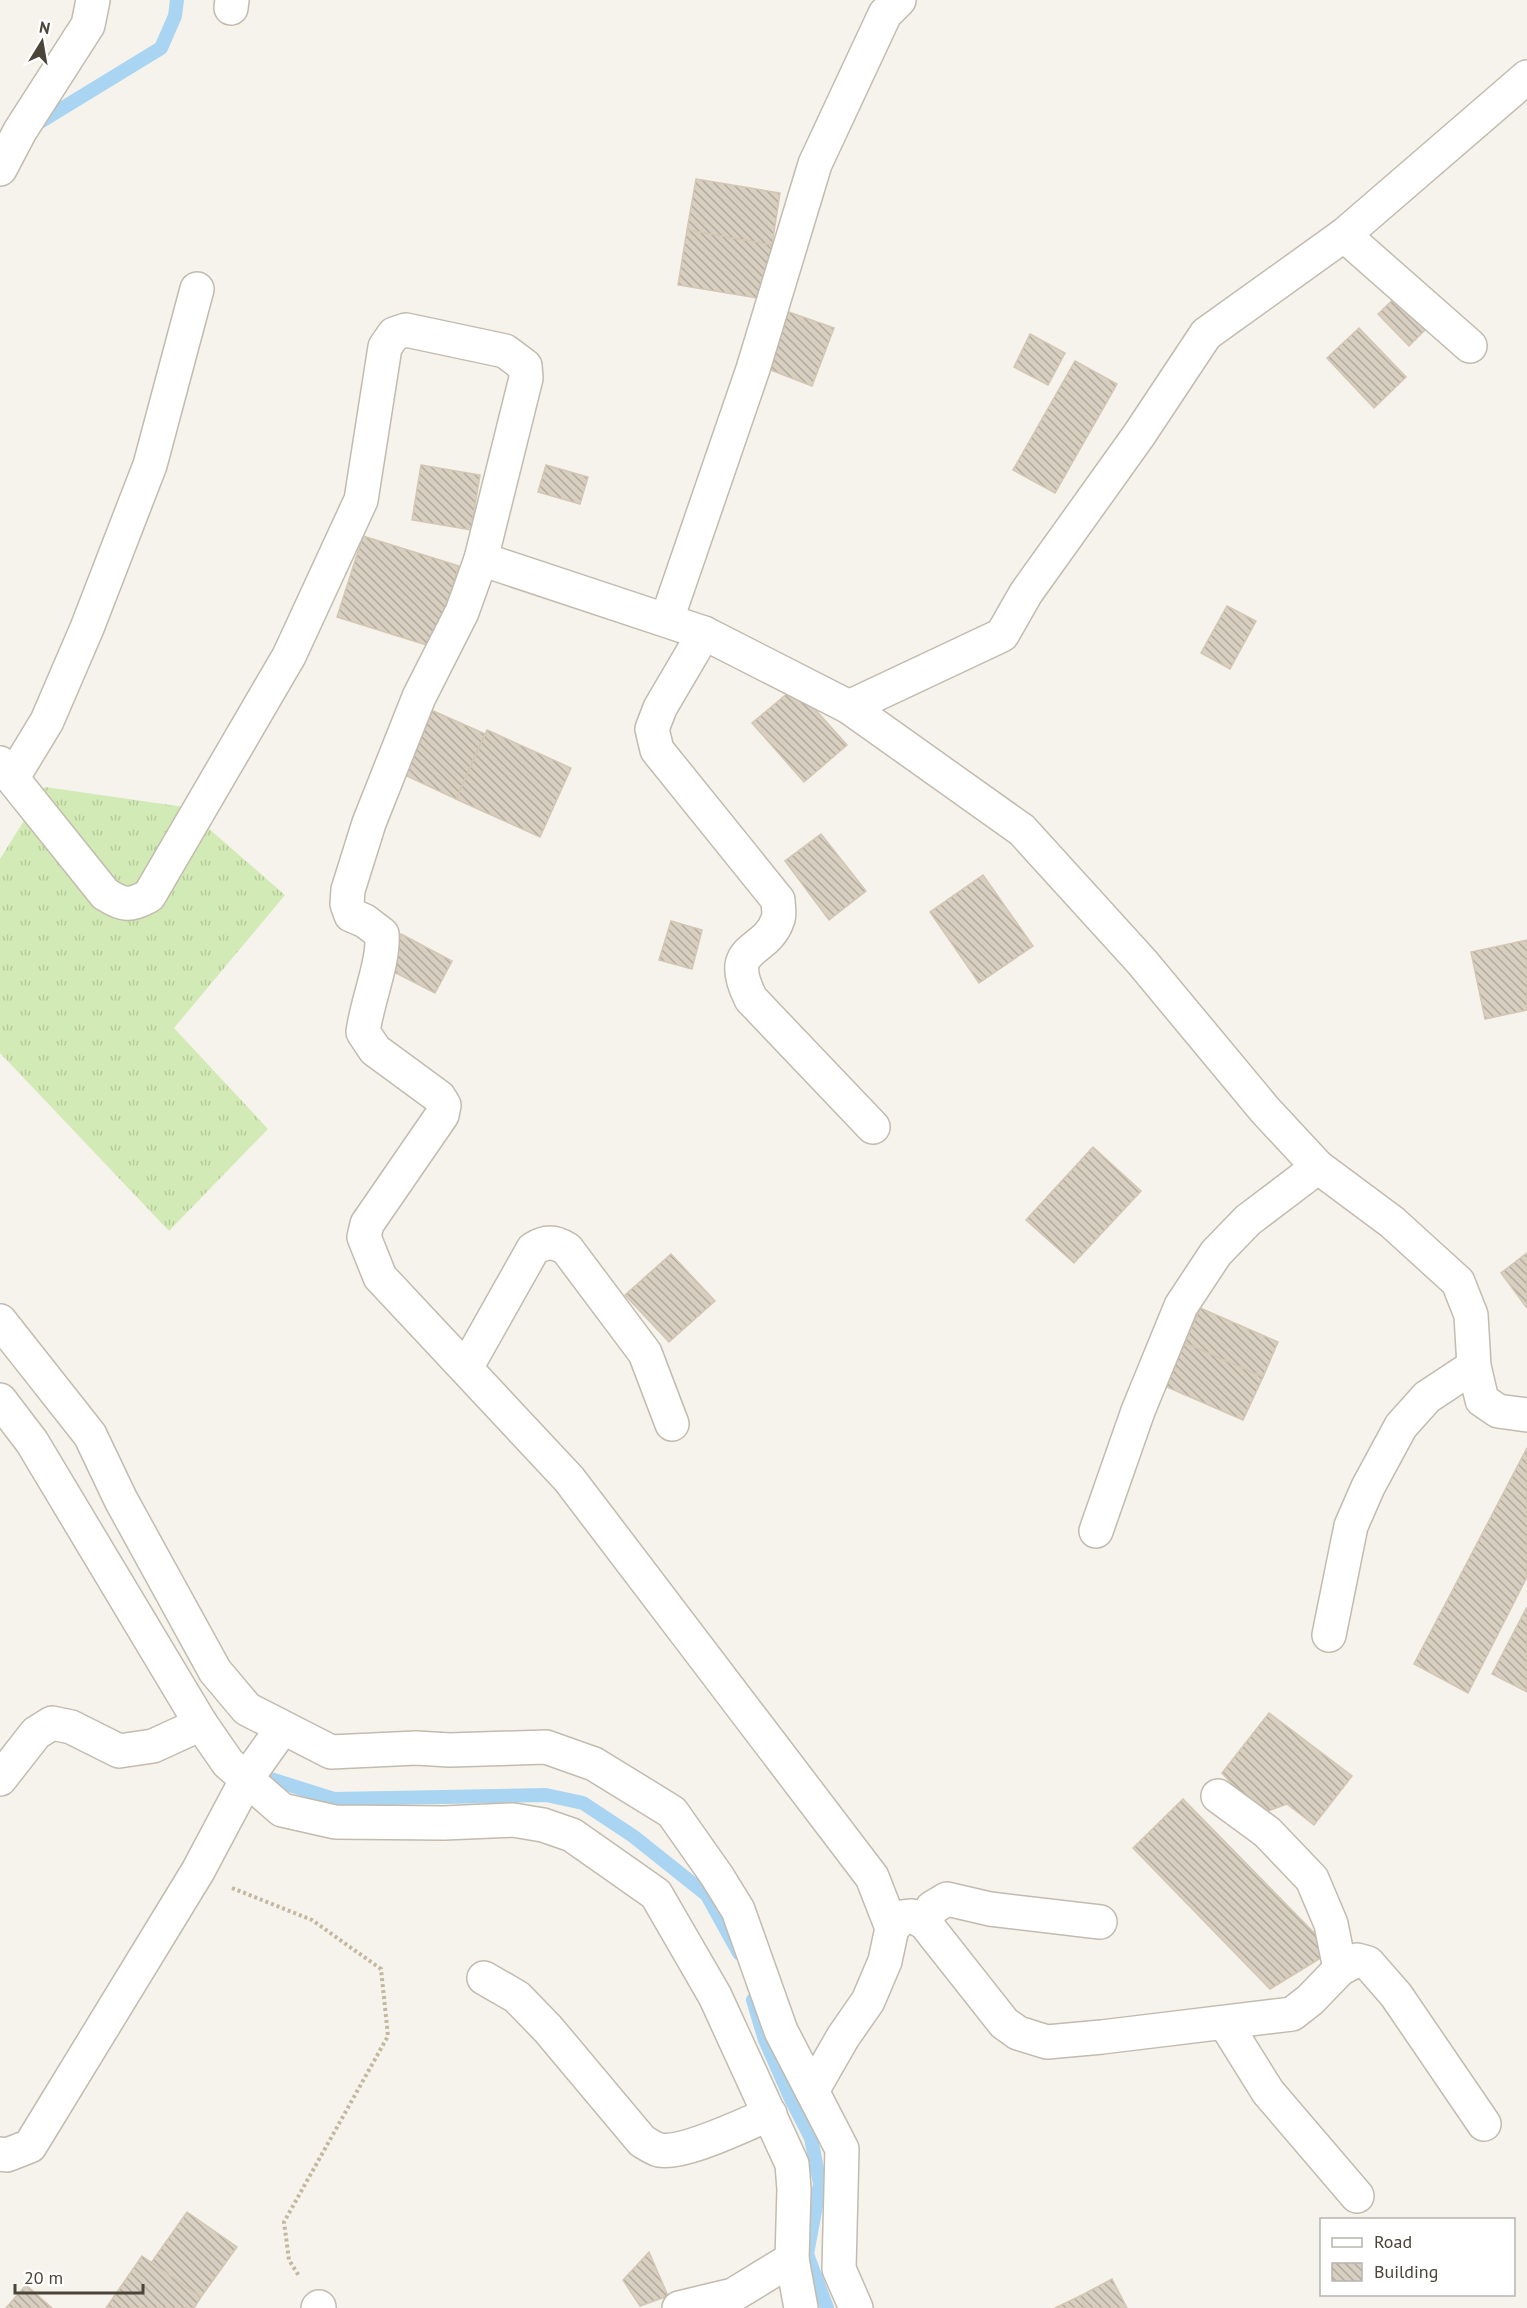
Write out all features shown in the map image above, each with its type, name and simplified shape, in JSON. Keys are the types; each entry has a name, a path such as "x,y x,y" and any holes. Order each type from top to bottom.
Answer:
{"street":[{"path":"0,169 20,131 88,25 93,0"},
{"path":"667,619 753,369 815,164 885,14 899,0"},
{"path":"849,707 1002,635 1026,593 1139,435 1206,333 1344,235 1527,77"},
{"path":"1344,235 1470,346"},
{"path":"197,289 150,465 87,628 47,721 6,770 105,894 119,903 133,904 149,896 289,656 361,500 385,346 394,334 406,330 505,351 525,366 526,378 481,559 462,612 419,697 369,823 348,890 346,904 351,915 365,921 382,934 383,946 366,1009 363,1032 375,1050 439,1097 444,1105 442,1114 367,1224 364,1237 380,1277 569,1479 872,1877 892,1928"},
{"path":"481,559 704,633 849,707 1022,830 1142,962 1265,1110 1318,1167 1392,1222 1458,1282 1471,1315 1474,1366 1482,1400 1498,1411 1527,1415"},
{"path":"704,633 660,708 652,729 657,750 778,900 779,917 772,931 749,951 741,965 742,981 751,999 873,1127"},
{"path":"1096,1531 1138,1412 1181,1306 1215,1252 1248,1220 1318,1167"},
{"path":"466,1368 533,1249 543,1242 556,1242 567,1249 645,1353 672,1424"},
{"path":"0,1321 90,1435 122,1500 215,1671 247,1709 275,1733 331,1752 416,1748 450,1750 546,1747 594,1764 672,1812 738,1910 782,2031 776,2083 795,2189 792,2259 801,2308"},
{"path":"1329,1635 1351,1526 1368,1487 1401,1426 1427,1397 1474,1366"},
{"path":"0,1400 32,1442 201,1724 228,1763 248,1777 282,1810 335,1822 444,1823 513,1820 543,1825 572,1834 656,1894 715,1996 776,2083 812,2091"},
{"path":"0,1779 36,1733 52,1722 71,1727 119,1751 153,1746 201,1724"},
{"path":"0,2154 7,2155 30,2146 198,1871 248,1777 275,1733"},
{"path":"1218,1796 1267,1832 1312,1879 1331,1924 1340,1969"},
{"path":"925,1923 932,1908 947,1899 990,1909 1100,1922"},
{"path":"812,2091 843,2037 868,2001 885,1961 892,1928 903,1917 912,1916 925,1923 1004,2023 1018,2033 1047,2042 1225,2023 1292,2013 1310,2000 1340,1969 1357,1960 1368,1963 1396,1995 1484,2124"},
{"path":"484,1978 517,1997 548,2029 642,2141 659,2150 676,2149 709,2139 776,2083"},
{"path":"1225,2023 1268,2092 1357,2196"},
{"path":"812,2091 842,2149 839,2269 856,2308"},
{"path":"679,2308 734,2295 792,2259"}],"path":[{"path":"198,1871 240,1892 312,1920 381,1968 388,2036 284,2222 289,2260 318,2307"}],"green space":[{"path":"45,787 184,807 285,895 174,1028 268,1129 169,1231 0,1053 0,859"}],"building":[{"path":"696,179 780,193 772,245 687,230"},
{"path":"687,230 772,245 763,299 678,285"},
{"path":"1401,292 1432,323 1409,346 1378,314"},
{"path":"783,310 834,328 812,386 763,367"},
{"path":"1359,328 1406,377 1374,408 1327,358"},
{"path":"1030,334 1065,353 1048,385 1014,367"},
{"path":"1075,361 1117,384 1055,493 1013,470"},
{"path":"421,465 480,475 471,530 412,520"},
{"path":"546,465 588,477 580,504 538,492"},
{"path":"363,536 459,566 433,647 337,617"},
{"path":"1227,606 1256,621 1230,669 1201,653"},
{"path":"795,687 847,745 804,782 752,723"},
{"path":"422,706 485,734 456,799 394,770"},
{"path":"487,730 571,768 540,837 456,799"},
{"path":"821,834 866,891 829,920 785,861"},
{"path":"983,875 1033,946 979,983 930,912"},
{"path":"671,921 702,930 692,969 659,960"},
{"path":"401,934 452,961 435,993 384,967"},
{"path":"1527,940 1527,1010 1485,1019 1471,952"},
{"path":"1093,1147 1141,1191 1074,1263 1026,1220"},
{"path":"1527,1253 1527,1308 1501,1273"},
{"path":"671,1254 715,1301 669,1342 625,1295"},
{"path":"1200,1308 1278,1342 1263,1377 1185,1343"},
{"path":"1185,1343 1263,1377 1243,1420 1165,1386"},
{"path":"1527,1448 1527,1577 1468,1693 1414,1664"},
{"path":"1527,1607 1527,1692 1492,1674"},
{"path":"1269,1713 1352,1776 1314,1825 1287,1804 1260,1814 1222,1773"},
{"path":"1183,1799 1332,1951 1270,1989 1133,1848"},
{"path":"187,2212 237,2247 201,2297 151,2263"},
{"path":"649,2252 668,2296 640,2306 623,2280"},
{"path":"142,2256 201,2297 194,2308 106,2308"},
{"path":"1112,2279 1127,2308 1086,2308 1080,2296"},
{"path":"26,2285 52,2308 6,2308"},
{"path":"1080,2296 1086,2308 1055,2308"}],"waterway":[{"path":"35,125 161,48 175,16 177,0"},
{"path":"255,1774 334,1799 546,1795 583,1803 633,1836 707,1895 739,1953"},
{"path":"753,2000 765,2040 811,2138 820,2184 807,2254 827,2308"}]}
